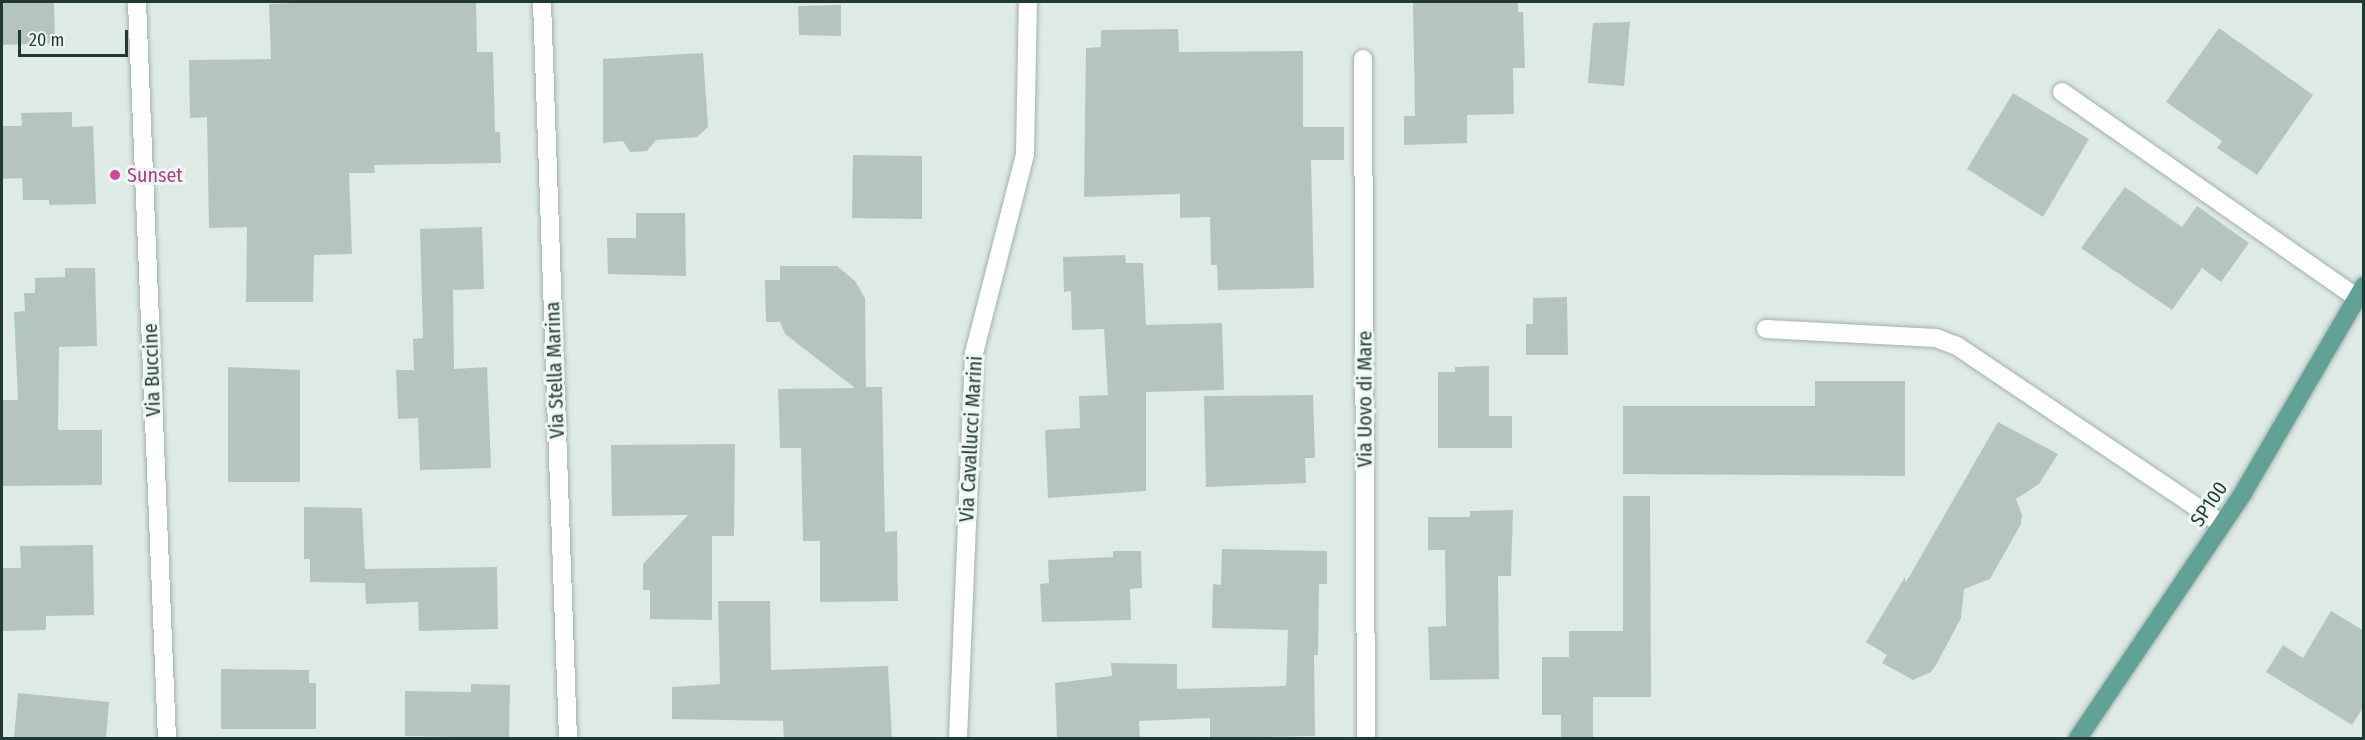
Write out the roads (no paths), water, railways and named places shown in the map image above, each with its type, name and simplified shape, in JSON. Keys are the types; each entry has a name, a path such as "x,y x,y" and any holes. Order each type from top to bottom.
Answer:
{"main road":[{"name":"SP100","path":"2078,738 2222,524 2360,292"}],"street":[{"name":"Via Buccine","path":"137,2 167,738"},
{"name":"Via Stella Marina","path":"542,2 568,738"},
{"name":"Via Cavallucci Marini","path":"958,738 974,353 1025,154 1028,2"},
{"name":"Via Uovo di Mare","path":"1363,59 1366,738"},
{"path":"2062,92 2360,292"},
{"path":"1766,329 1936,338 1957,346 2222,524"}],"place":[{"name":"Sunset","path":"115,175"}]}
